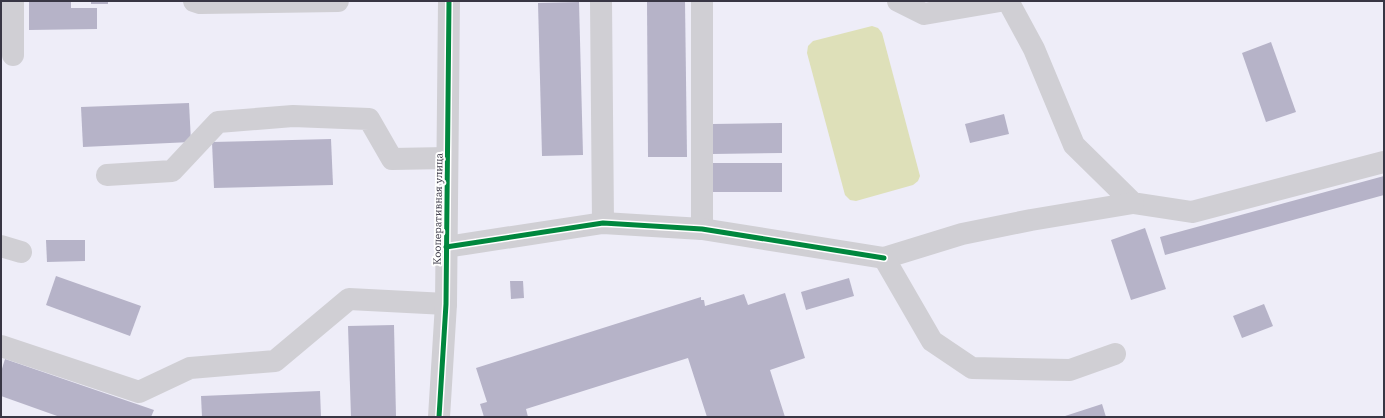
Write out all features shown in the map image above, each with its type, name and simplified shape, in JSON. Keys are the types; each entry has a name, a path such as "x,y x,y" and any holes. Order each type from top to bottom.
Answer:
{"street":[{"path":"13,1 13,55"},
{"path":"194,1 200,3 338,1"},
{"name":"Кооперативная улица","path":"439,417 446,304 449,1"},
{"path":"601,1 604,223"},
{"path":"702,1 702,229"},
{"path":"898,1 924,14 1000,1"},
{"path":"1008,1 1034,49 1074,145 1133,203"},
{"path":"107,175 172,171 218,122 293,116 369,119 392,159 447,158"},
{"path":"446,247 604,223 702,229 884,258 962,234 1031,220 1133,203 1192,212 1384,162"},
{"path":"884,258 932,341 972,368 1070,370 1115,354"},
{"path":"1,346 139,392 190,368 274,361 349,300 446,304"}],"green space":[{"path":"872,26 878,28 882,33 920,176 918,181 913,185 856,201 850,200 845,195 807,53 808,46 813,41"}],"building":[{"path":"29,1 71,1 71,8 97,8 97,29 29,30"},
{"path":"91,1 108,1 108,4 91,4"},
{"path":"647,1 685,1 687,157 648,157"},
{"path":"579,2 583,155 542,156 538,3"},
{"path":"1271,42 1296,112 1266,122 1242,53"},
{"path":"189,103 191,142 83,147 81,107"},
{"path":"1004,114 1009,134 970,143 965,124"},
{"path":"782,123 782,153 712,154 712,124"},
{"path":"331,139 333,185 214,188 212,142"},
{"path":"712,163 782,163 782,192 713,192"},
{"path":"1384,176 1384,195 1165,255 1160,237"},
{"path":"1145,228 1166,289 1131,300 1111,240"},
{"path":"46,240 85,240 85,261 47,262"},
{"path":"56,276 141,306 130,336 46,305"},
{"path":"849,278 854,296 806,310 801,292"},
{"path":"510,281 523,281 524,298 511,299"},
{"path":"785,293 805,358 770,370 785,417 707,417 688,358 526,409 528,417 484,417 480,404 487,402 476,368 701,297 701,300 704,300 705,306 744,294 748,305"},
{"path":"1264,304 1273,326 1242,338 1233,316"},
{"path":"394,325 396,417 351,417 348,326"},
{"path":"5,359 154,410 151,417 60,417 1,396 1,372"},
{"path":"320,391 321,417 202,417 201,396"},
{"path":"1102,404 1106,417 1062,417"}],"cycle path":[{"path":"439,417 446,304 449,1"},
{"path":"446,247 603,223 702,229 884,258"}]}
